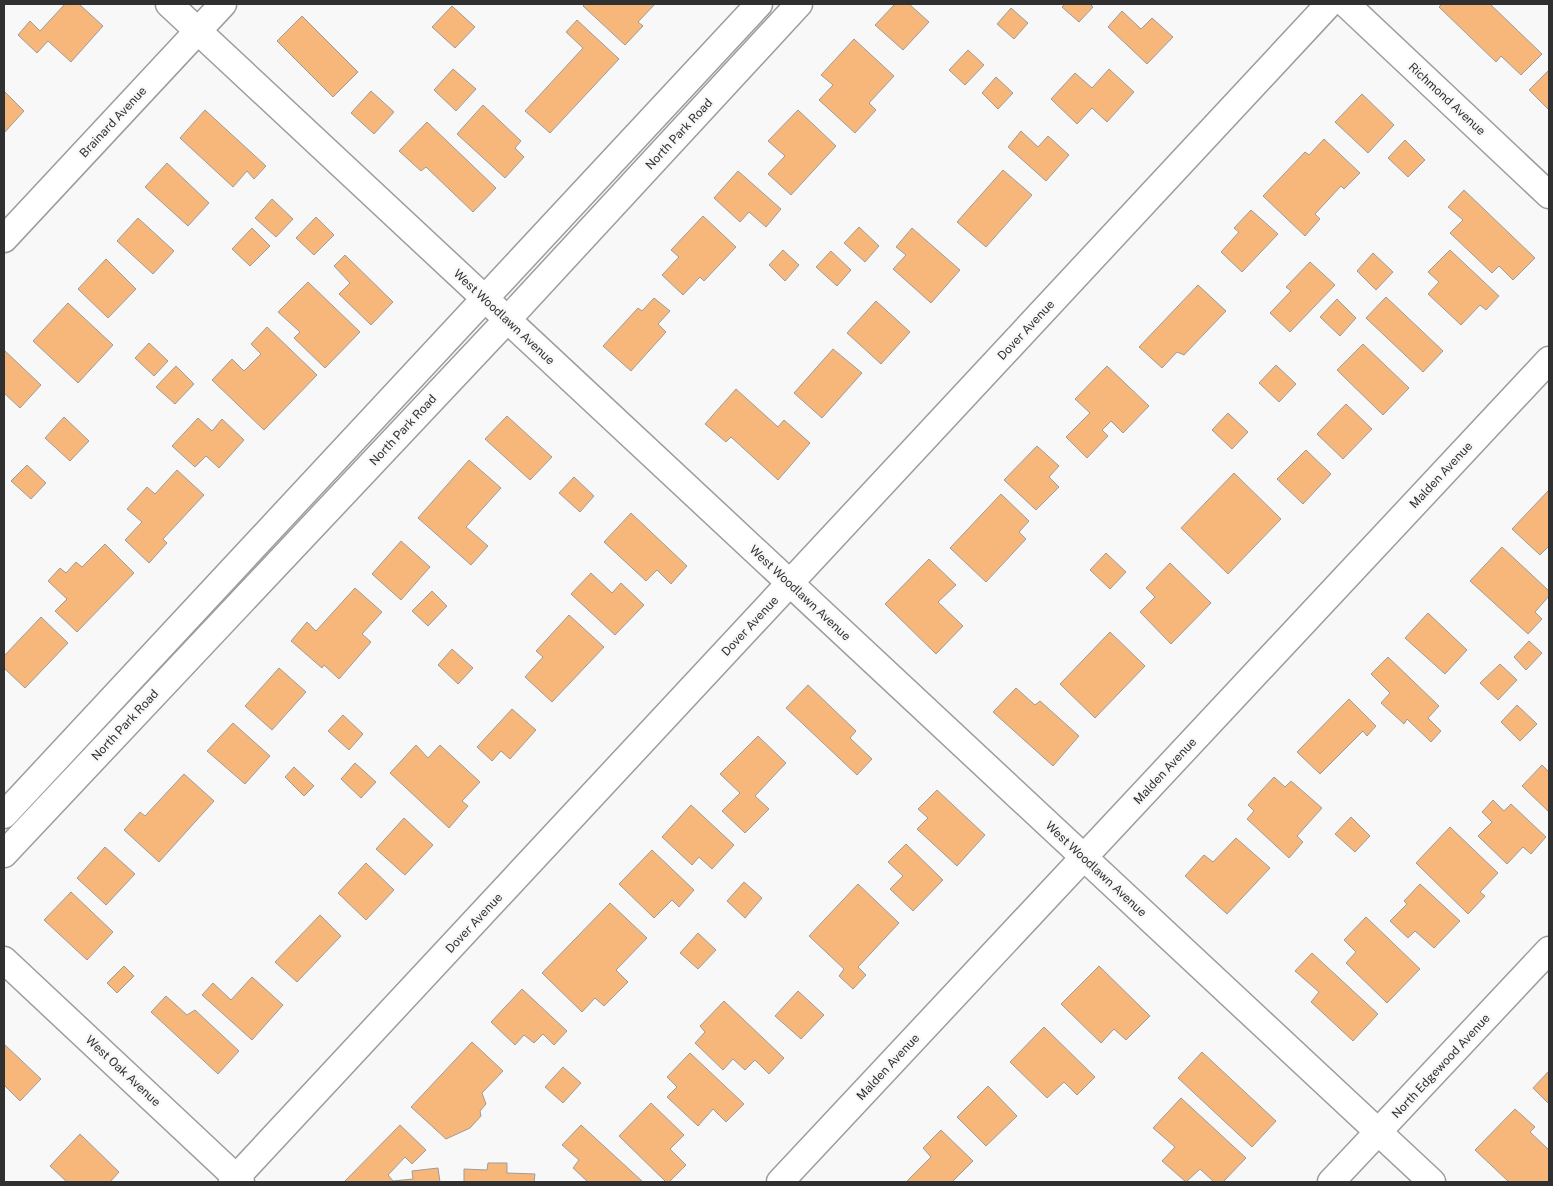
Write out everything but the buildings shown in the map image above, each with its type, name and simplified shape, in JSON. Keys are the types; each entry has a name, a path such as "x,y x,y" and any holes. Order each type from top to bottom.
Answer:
{"street":[{"name":"West Woodlawn Avenue","path":"168,4 1432,1182"},
{"name":"Brainard Avenue","path":"4,239 223,4"},
{"path":"4,815 759,4"},
{"name":"North Park Road","path":"4,854 506,320 799,4"},
{"name":"Dover Avenue","path":"237,1181 1329,4"},
{"name":"Richmond Avenue","path":"1346,4 1549,194"},
{"name":"Malden Avenue","path":"780,1182 1549,360"},
{"name":"North Edgewood Avenue","path":"1332,1182 1549,950"},
{"name":"West Oak Avenue","path":"4,960 237,1181"}]}
